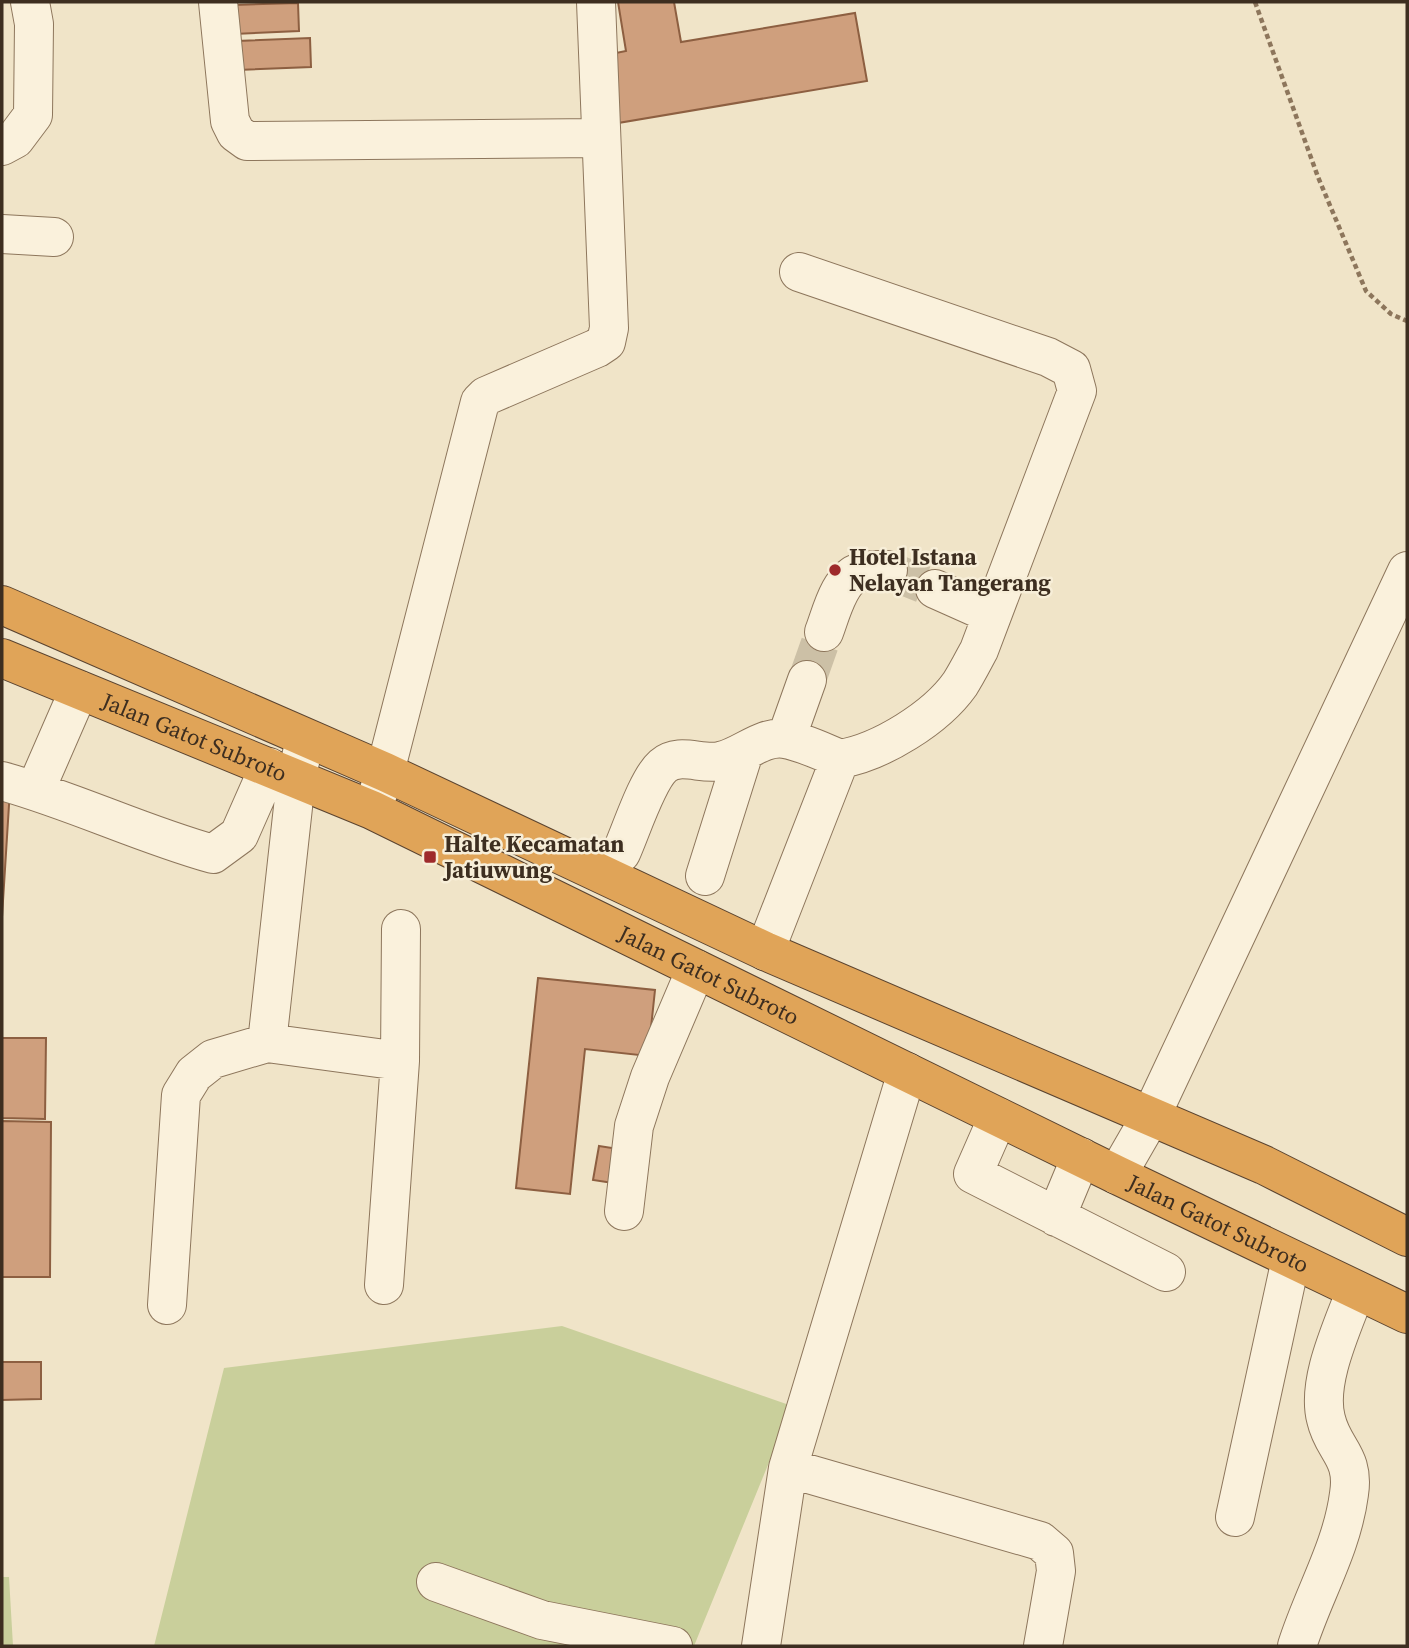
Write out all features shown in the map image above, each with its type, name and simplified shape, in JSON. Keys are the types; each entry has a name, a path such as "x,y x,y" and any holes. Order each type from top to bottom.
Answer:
{"highway":[{"name":"Jalan Gatot Subroto","path":"2,605 385,772 765,951 1264,1165 1407,1237"},
{"name":"Jalan Gatot Subroto","path":"2,658 372,810 1116,1175 1407,1314"}],"street":[{"path":"218,2 230,121 236,133 247,141 601,138"},
{"path":"372,810 385,772 480,402 485,396 606,342 609,328 596,2"},
{"path":"2,146 15,139 33,115 22,15"},
{"path":"2,234 54,237"},
{"path":"621,853 653,780 663,766 679,758 720,761 772,739 786,739 841,758 858,756 933,713 959,685 979,650 1077,391 1071,369 1048,357 799,272"},
{"path":"824,632 846,583 858,572 888,570"},
{"path":"1116,1175 1151,1116 1407,571"},
{"path":"935,589 991,614"},
{"path":"786,739 807,681"},
{"path":"79,690 18,786 177,844 213,854 239,835 305,739"},
{"path":"705,876 744,752"},
{"path":"765,951 841,758"},
{"path":"267,1043 283,773"},
{"path":"384,1285 400,1061 401,929"},
{"path":"624,1211 634,1126 650,1077 696,969"},
{"path":"167,1305 181,1095 194,1074 213,1059 267,1043 400,1061"},
{"path":"761,1646 788,1468 907,1072"},
{"path":"998,1117 973,1174 1166,1272"},
{"path":"1056,1217 1081,1157"},
{"path":"1235,1517 1291,1258"},
{"path":"1297,1646 1339,1542 1350,1492 1348,1463 1331,1436 1325,1417 1324,1392 1334,1351 1356,1290"},
{"path":"788,1468 1040,1541 1054,1553 1056,1571 1044,1646"},
{"path":"436,1582 542,1620 673,1646"}],"path":[{"path":"1255,2 1318,177 1366,291 1391,314 1407,321"}],"green space":[{"path":"562,1326 792,1406 694,1646 154,1646 224,1368"},
{"path":"2,1577 9,1577 13,1646 2,1646"}],"building":[{"path":"618,2 674,2 681,42 855,13 867,81 618,123 606,55 626,51"},
{"path":"298,3 299,31 234,34 233,5"},
{"path":"310,38 311,67 238,70 237,41"},
{"path":"2,788 10,789 2,917"},
{"path":"538,978 655,990 648,1056 585,1049 570,1194 516,1188"},
{"path":"2,1038 46,1038 45,1119 2,1118"},
{"path":"2,1121 51,1122 50,1277 2,1277"},
{"path":"599,1146 625,1150 620,1184 593,1180"},
{"path":"2,1362 41,1362 41,1399 2,1400"}],"tunnel":[{"path":"888,570 935,589"},
{"path":"807,680 824,632"}],"place":[{"name":"Hotel Istana Nelayan Tangerang","path":"835,570"},
{"name":"Halte Kecamatan Jatiuwung","path":"430,857"}]}
